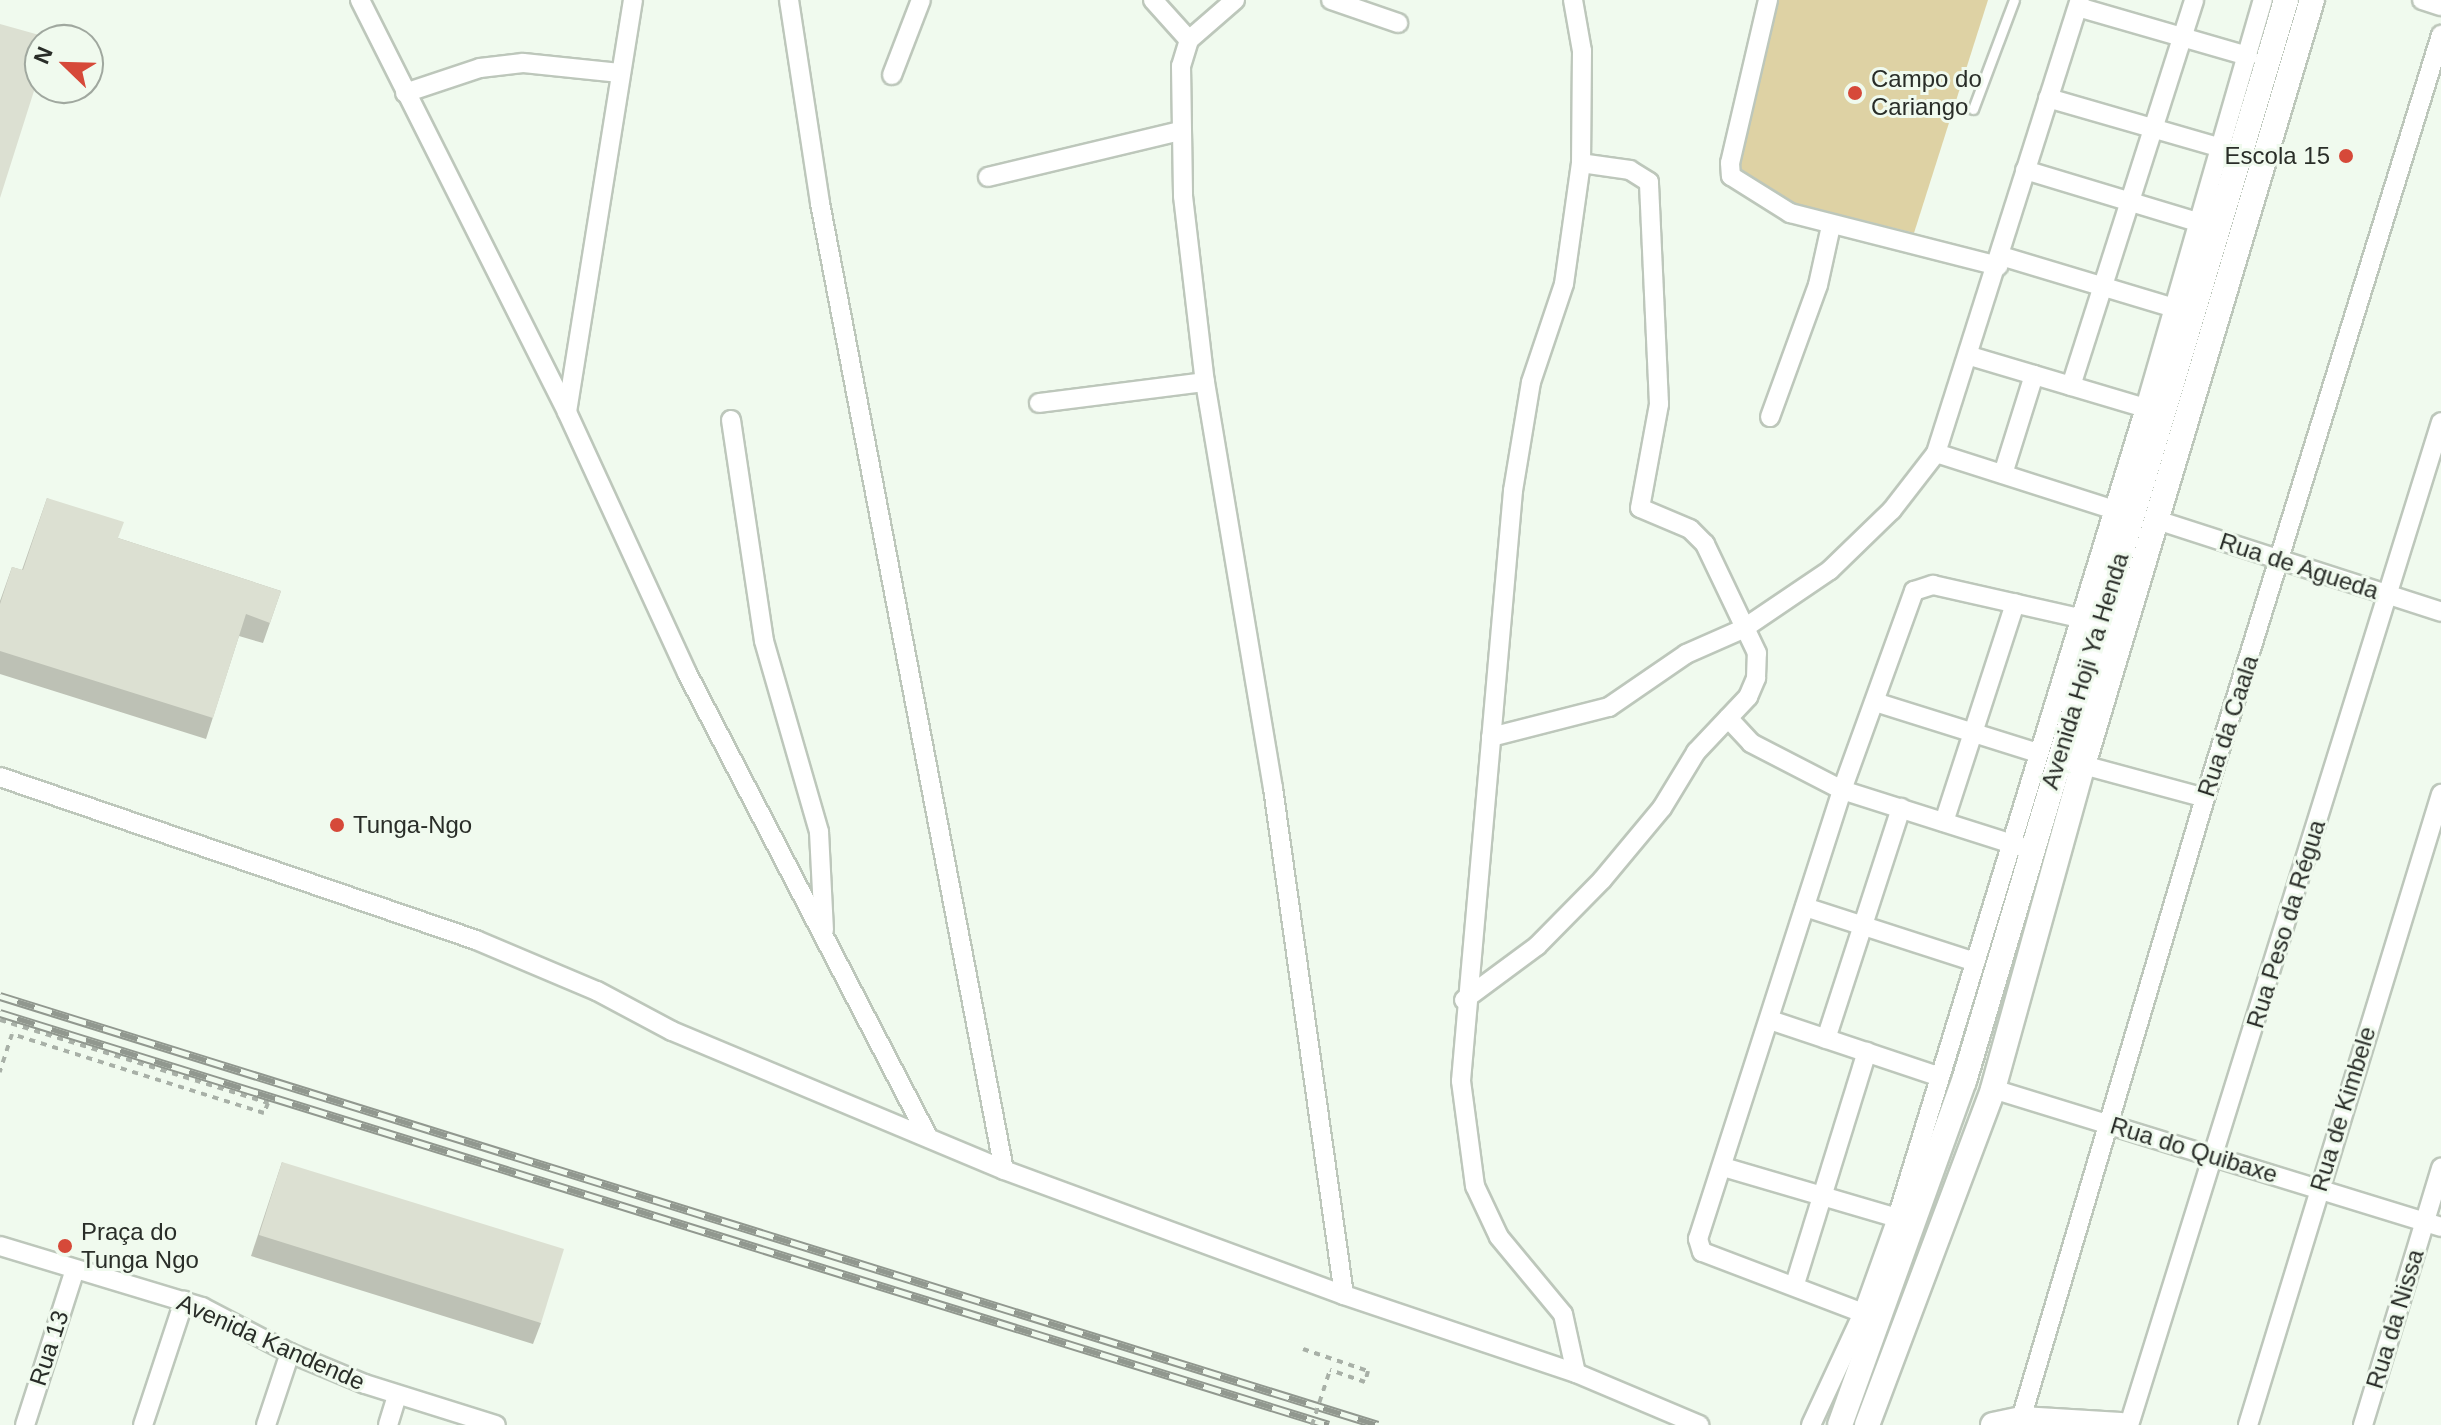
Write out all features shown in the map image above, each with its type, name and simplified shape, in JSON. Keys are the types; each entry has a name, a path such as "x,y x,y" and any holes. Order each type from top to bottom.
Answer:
{"main road":[{"name":"Avenida Hoji Ya Henda","path":"1840,1425 1964,1081 2022,846 2286,0"},
{"name":"Avenida Hoji Ya Henda","path":"1867,1425 1993,1089 2083,765 2312,0"},
{"path":"1993,1425 2021,1419 2121,1425"}],"street":[{"path":"360,0 567,412 687,673 928,1137"},
{"path":"567,412 633,0"},
{"path":"789,0 823,218 1004,1170"},
{"path":"892,75 921,0"},
{"path":"1235,0 1189,40 1181,66 1179,131 1205,382 1273,788 1344,1295"},
{"path":"1331,0 1398,23"},
{"path":"1573,0 1582,51 1581,163 1564,284 1538,358 1521,432 1464,1000 1461,1081 1475,1186 1499,1237 1563,1314 1576,1373"},
{"path":"1768,0 1730,163 1731,176 1771,205 1831,226 1999,261 2102,286 2174,308"},
{"path":"2071,386 2194,0"},
{"path":"1811,1425 1863,1313 1897,1218 1975,962 2022,846 2038,753 2145,408 2263,0"},
{"path":"2422,0 2441,6"},
{"path":"1158,2 1189,40"},
{"path":"1491,737 1609,707 1686,654 1743,629 1851,552 1936,453 1970,356 2079,3 2182,39 2248,56"},
{"name":"Rua da Caala","path":"2021,1419 2205,798 2281,561 2441,35"},
{"path":"405,93 501,65 548,63 620,73"},
{"path":"2048,98 2221,148"},
{"path":"988,177 1179,131"},
{"path":"1464,1000 1529,954 1602,880 1662,808 1696,752 1748,697 1756,678 1757,653 1705,544 1690,529 1640,508 1659,404 1649,182 1630,170 1581,163"},
{"path":"2025,170 2200,223"},
{"path":"1770,417 1818,285 1831,226"},
{"path":"1970,356 2145,408"},
{"path":"2003,474 2034,375"},
{"path":"1039,403 1205,382"},
{"path":"731,420 764,641 819,832 824,933"},
{"name":"Rua Peso da Régua","path":"2129,1425 2441,422"},
{"path":"1936,453 2112,509"},
{"name":"Rua de Agueda","path":"2157,520 2441,612"},
{"path":"1863,1313 1795,1284 1698,1249 1723,1167 1842,790 1916,588 1933,585 2079,618"},
{"path":"1944,822 2015,603"},
{"path":"1875,702 2038,753"},
{"path":"1728,718 1751,743 1842,790 2022,846"},
{"path":"2083,765 2205,798"},
{"path":"0,777 530,961 672,1031 1004,1170 1344,1295 1576,1373 1699,1425"},
{"name":"Rua de Kimbele","path":"2248,1425 2441,794"},
{"path":"1826,1039 1901,808"},
{"path":"1805,907 1975,962"},
{"path":"1770,1020 1940,1077"},
{"path":"1795,1284 1867,1052"},
{"name":"Rua do Quibaxe","path":"1993,1089 2433,1225"},
{"path":"1723,1167 1897,1218"},
{"name":"Rua da Nissa","path":"2363,1425 2433,1225 2441,1168"},
{"name":"Avenida Kandende","path":"0,1246 74,1272 184,1301 290,1353 397,1396 496,1425"},
{"name":"Rua 13","path":"25,1425 74,1272"},
{"path":"143,1425 184,1301"},
{"path":"266,1425 290,1353"},
{"path":"388,1425 397,1396"}],"lane":[{"path":"1973,109 2014,0"}],"path":[{"path":"0,1020 268,1103 264,1113 12,1034 0,1072"},
{"path":"1303,1349 1368,1371 1365,1382 1330,1370 1312,1425"}],"shaded area":[{"name":"Campo do Cariango","path":"1778,0 1988,0 1914,233 1725,186"}],"building":[{"path":"0,24 24,31 24,104 30,104 0,198"},
{"path":"47,498 124,522 118,538 281,591 270,623 246,614 213,718 0,651 0,604 12,567 23,570"},
{"path":"282,1162 564,1249 541,1323 259,1235"}],"railway":[{"path":"0,996 1378,1425"},
{"path":"0,1013 1329,1425"}],"place":[{"name":"Campo do Cariango","path":"1855,93"},
{"name":"Escola 15","path":"2346,156"},
{"name":"Tunga-Ngo","path":"337,825"},
{"name":"Praça do Tunga Ngo","path":"65,1246"}]}
